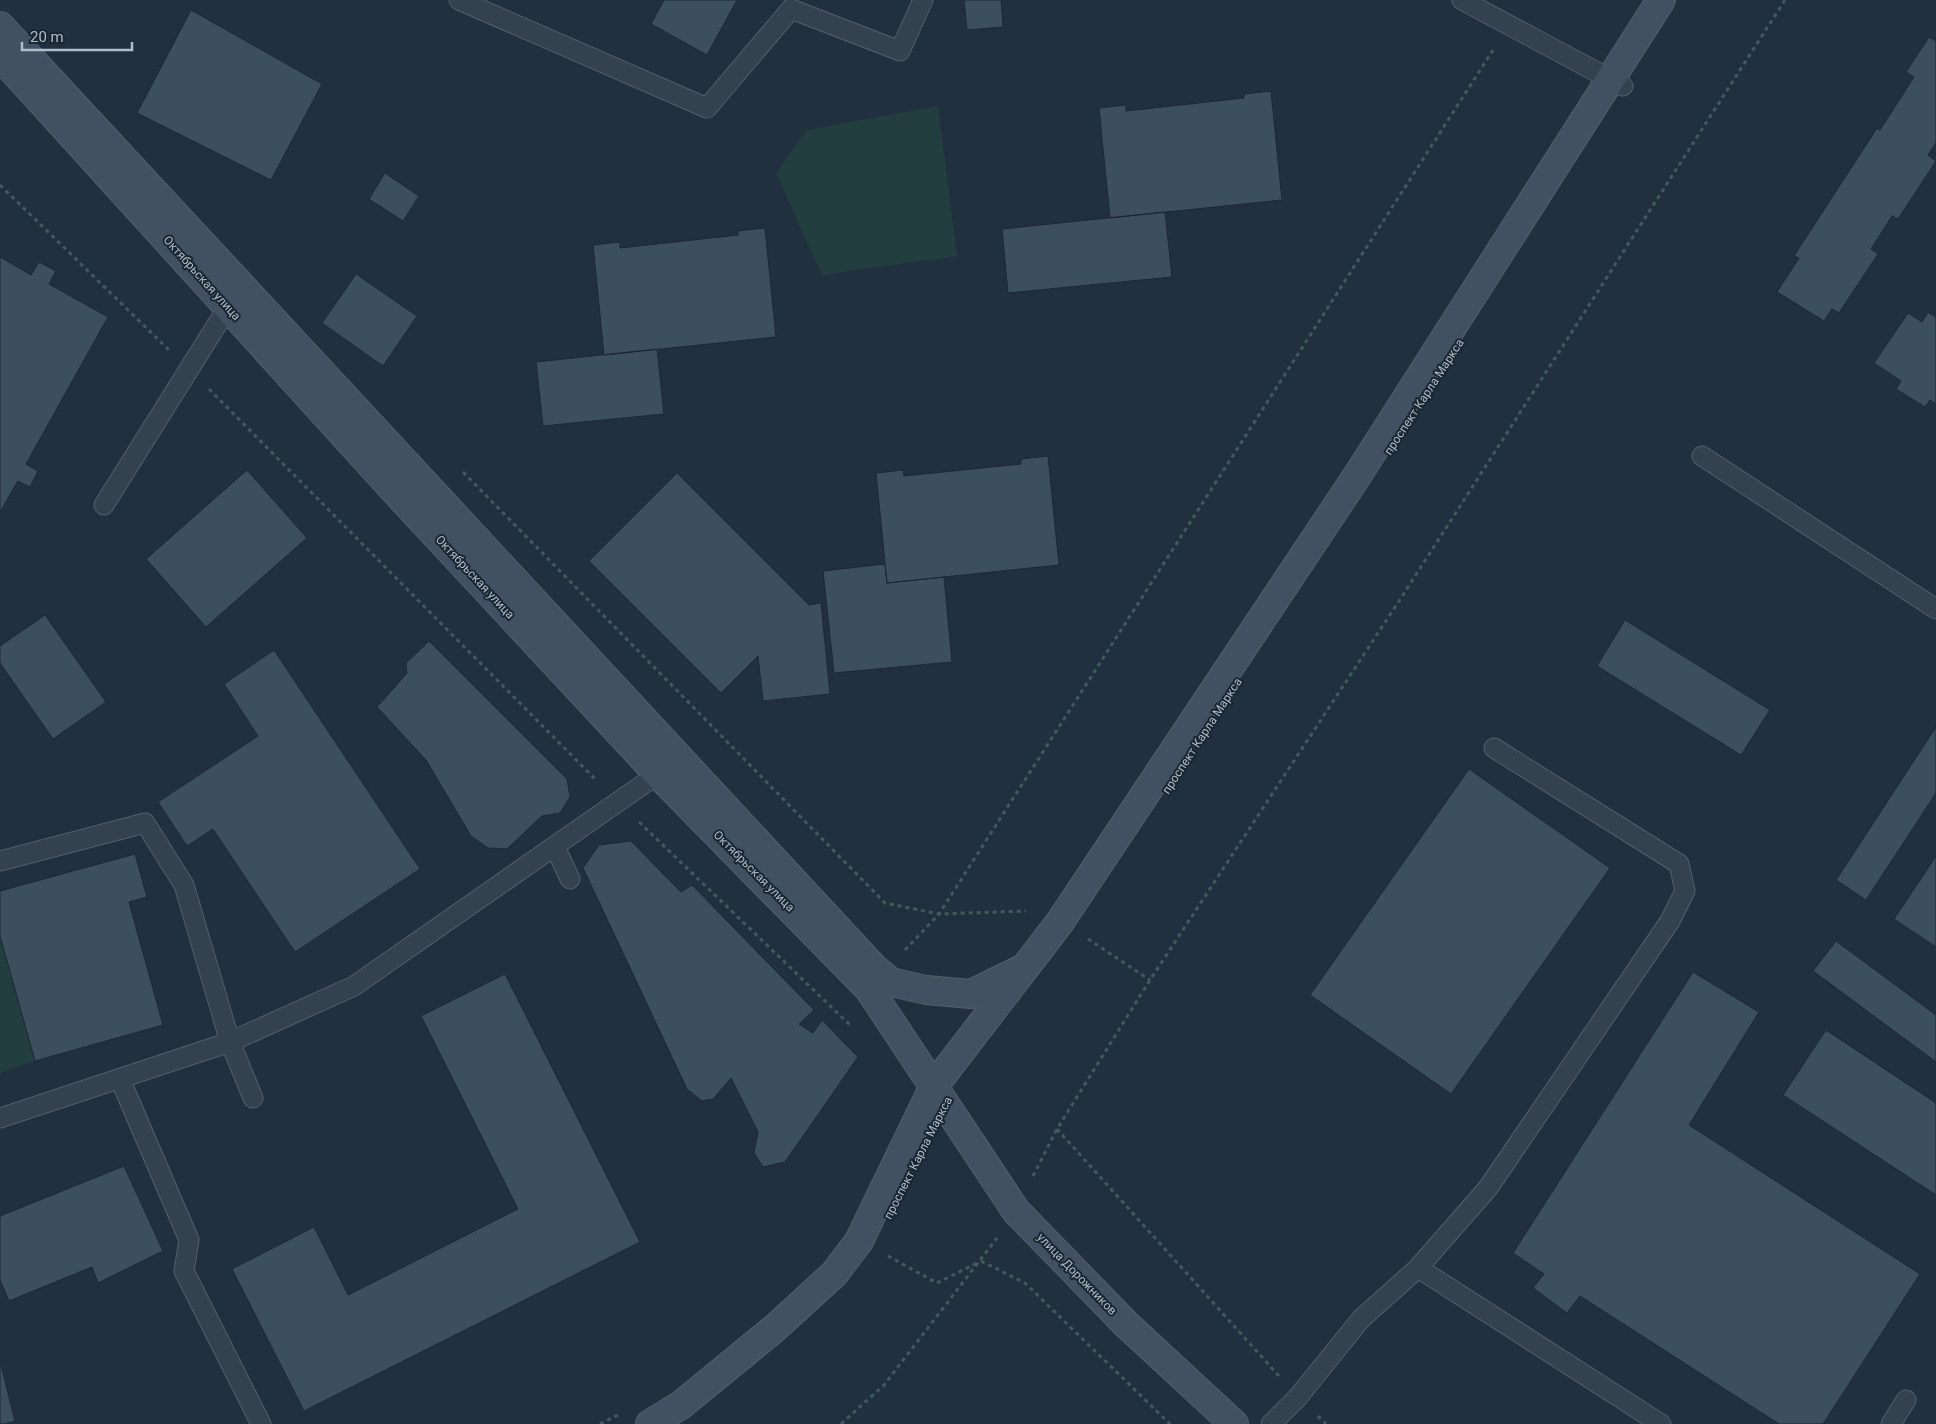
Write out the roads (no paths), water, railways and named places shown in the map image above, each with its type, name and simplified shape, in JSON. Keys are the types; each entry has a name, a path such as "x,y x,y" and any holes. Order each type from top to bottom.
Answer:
{"main road":[{"path":"650,1424 681,1405 761,1340 834,1274 859,1241 939,1094 1026,967 1060,922 1617,83 1661,0"},
{"name":"проспект Карла Маркса","path":"675,1424 705,1405 772,1350 841,1286 873,1248 939,1094 1074,930 1335,534 1617,83 1678,0"},
{"path":"0,26 876,982 891,982 926,990 971,994 1026,967"},
{"name":"Октябрьская улица","path":"0,56 228,308 658,774 876,982 939,1094"},
{"name":"улица Дорожников","path":"939,1094 1016,1211 1126,1324 1234,1424"}],"lane":[{"path":"459,0 708,108 791,9 900,51 923,0"},
{"path":"1462,0 1495,19 1510,24 1617,83"},
{"path":"104,505 188,368 228,308"},
{"path":"1702,456 1936,609"},
{"path":"1271,1424 1298,1397 1361,1319 1418,1268 1488,1188 1670,921 1685,891 1679,864 1494,748"},
{"path":"0,1118 230,1042 354,986 556,848 658,774"},
{"path":"0,860 145,823 184,885 230,1042 253,1098"},
{"path":"556,848 570,878"},
{"path":"120,1078 189,1240 184,1271 261,1424"},
{"path":"1418,1268 1661,1424"},
{"path":"1891,1424 1906,1400"}]}
